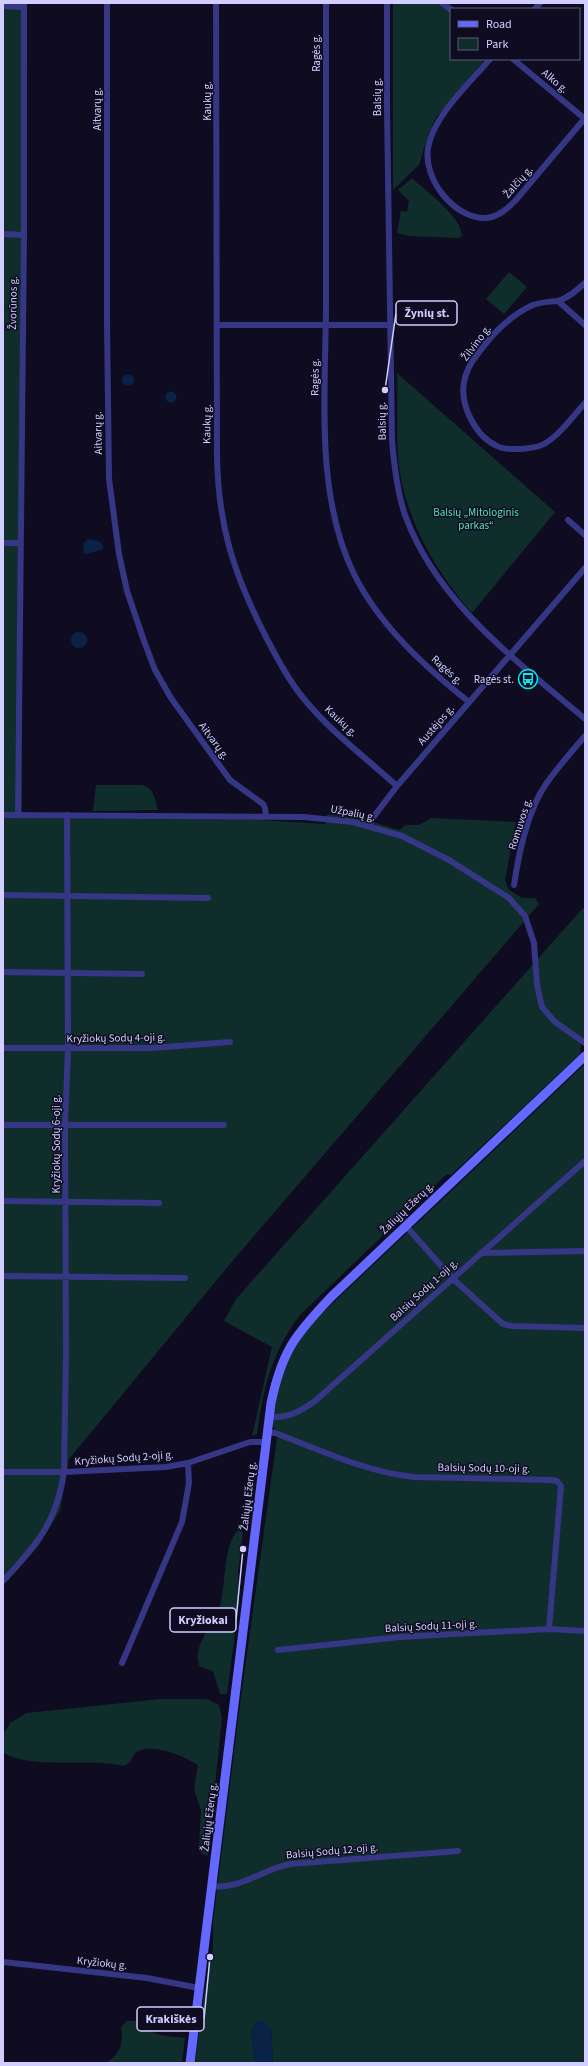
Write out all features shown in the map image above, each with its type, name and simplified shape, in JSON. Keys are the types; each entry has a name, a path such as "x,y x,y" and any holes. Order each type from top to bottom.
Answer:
{"main road":[{"name":"Žaliųjų Ežerų g.","path":"190,2063 267,1432 280,1367 295,1338 331,1297 405,1225 585,1056"}],"street":[{"name":"Aitvarų g.","path":"108,3 107,324 109,479 119,554 136,618 156,670 167,691 230,780 262,804 265,808 266,816"},
{"name":"Kaukų g.","path":"216,3 218,325 217,481 223,525 237,576 250,606 275,654 304,699 324,720 397,786"},
{"name":"Ragės g.","path":"326,3 325,415 328,468 334,518 345,553 354,574 378,612 422,661 469,702"},
{"name":"Balsių g.","path":"388,3 387,109 392,440 396,477 405,514 425,555 449,592 474,621 585,719"},
{"path":"442,3 450,9"},
{"path":"3,6 24,5"},
{"name":"Žvorūnos g.","path":"18,815 24,235 24,5"},
{"name":"Žalčių g.","path":"489,60 449,108 438,124 428,147 429,170 434,180 448,199 467,214 487,218 505,211 515,202 585,119"},
{"name":"Alko g.","path":"514,60 585,119"},
{"path":"3,234 24,235"},
{"name":"Žilvino g.","path":"585,284 568,297 558,301 546,301 519,312 493,335 468,370 464,382 466,406 474,425 496,446 509,450 533,448 544,444 585,403"},
{"path":"558,301 585,325"},
{"path":"218,325 391,325"},
{"path":"568,520 585,535"},
{"path":"3,543 20,543"},
{"name":"Austėjos g.","path":"369,826 372,819 397,786 585,568"},
{"name":"Romuvos g.","path":"514,885 527,828 539,795 546,784 585,736"},
{"name":"Užpalių g.","path":"3,815 266,816 322,818 369,826 402,836 426,848 509,898 526,916 534,943 537,986 542,1007 555,1022 585,1042"},
{"name":"Kryžiokų Sodų 6-oji g.","path":"3,1581 24,1558 50,1522 61,1491 64,1472 66,1201 65,1125 68,1049 66,972 68,815"},
{"path":"3,895 208,898"},
{"path":"3,972 142,974"},
{"name":"Kryžiokų Sodų 4-oji g.","path":"3,1048 152,1048 230,1042"},
{"path":"3,1125 224,1125"},
{"name":"Balsių Sodų 1-oji g.","path":"269,1417 281,1417 297,1413 315,1400 481,1252 585,1162"},
{"path":"3,1201 159,1203"},
{"path":"405,1225 452,1278 503,1324 512,1326 585,1328"},
{"path":"481,1252 585,1252"},
{"path":"3,1276 186,1278"},
{"name":"Balsių Sodų 10-oji g.","path":"267,1432 275,1433 360,1466 393,1475 414,1477 557,1481 561,1486 549,1629"},
{"name":"Kryžiokų Sodų 2-oji g.","path":"3,1472 64,1472 142,1469 188,1463 250,1442 266,1442"},
{"path":"122,1663 182,1522 190,1483 188,1463"},
{"name":"Balsių Sodų 11-oji g.","path":"278,1650 400,1637 549,1629 585,1631"},
{"name":"Balsių Sodų 12-oji g.","path":"212,1886 226,1888 275,1867 290,1864 458,1851"},
{"name":"Kryžiokų g.","path":"3,1962 147,1978 199,1988"}],"green space":[{"path":"3,3 21,3 22,818 258,820 325,824 327,814 363,819 399,830 406,825 419,825 431,818 516,822 505,880 508,889 522,898 535,898 539,904 230,1264 69,1459 60,1511 37,1548 3,1585"},
{"path":"393,3 449,3 455,8 450,8 450,60 484,60 435,119 427,138 419,165 393,190"},
{"path":"412,178 450,213 456,220 462,236 459,238 410,236 397,233 401,211 407,212 409,201 398,190"},
{"path":"509,272 527,287 504,314 486,299"},
{"name":"Balsių „Mitologinis parkas“","path":"397,373 555,512 472,613 458,597 433,560 413,520 406,499 398,456"},
{"path":"96,785 143,785 152,792 158,810 93,811"},
{"path":"583,908 585,908 585,1040 581,1044 580,1054 451,1175 447,1174 299,1316 281,1345 275,1359 262,1401 257,1434 252,1436 272,1347 224,1321 236,1299"},
{"path":"585,1064 585,2063 273,2063 271,2028 251,2031 255,2063 195,2063 204,1995 213,1948 213,1922 240,1704 277,1438 272,1420 277,1390 293,1348 313,1322"},
{"path":"239,1529 243,1532 238,1572 239,1603 227,1694 220,1694 213,1671 200,1667 198,1651 221,1602 230,1544"},
{"path":"160,1699 207,1699 219,1705 222,1717 208,1855 202,1854 199,1850 201,1810 194,1789 198,1765 184,1757 168,1751 151,1749 143,1750 136,1752 130,1762 124,1766 95,1763 30,1761 16,1758 4,1753 4,1733 10,1723 27,1713"},
{"path":"127,2021 138,2021 147,2030 159,2034 185,2038 182,2063 104,2063 114,2057 120,2048 122,2038 121,2027"}],"water":[{"path":"128,374 132,376 134,380 132,384 128,386 124,384 122,380 124,376"},
{"path":"169,392 173,392 175,393 175,401 169,402 166,399 166,395"},
{"path":"88,539 99,541 103,545 103,549 87,554 83,553 84,543"},
{"path":"79,632 86,637 87,640 82,647 79,648 72,643 71,640 76,633"},
{"path":"257,2021 265,2022 271,2028 273,2063 255,2063 251,2031"}],"place":[{"name":"Žynių st.","path":"385,390"},
{"name":"Ragės st.","path":"528,679"},
{"name":"Kryžiokai","path":"243,1549"},
{"name":"Krakiškės","path":"210,1957"}]}
